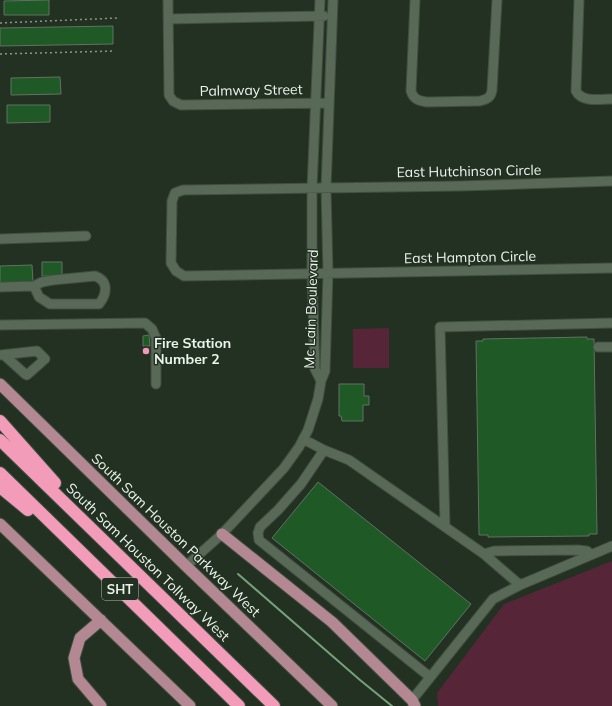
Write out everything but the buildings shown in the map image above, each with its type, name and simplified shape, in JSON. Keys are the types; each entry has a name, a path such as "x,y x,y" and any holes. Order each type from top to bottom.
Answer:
{"highway":[{"path":"0,421 110,546"},
{"name":"South Sam Houston Tollway West","path":"0,440 274,706"},
{"name":"SHT","path":"0,473 239,706"},
{"path":"0,487 109,578"}],"main road":[{"name":"South Sam Houston Parkway West","path":"0,384 332,706"},
{"path":"0,524 190,706"},
{"path":"222,534 332,622 413,703"},
{"path":"101,620 80,638 74,658 78,679 101,706"}],"street":[{"path":"168,0 168,19 332,16"},
{"name":"Mc Lain Boulevard","path":"320,0 312,188 312,274 315,369 321,381"},
{"name":"Mc Lain Boulevard","path":"321,381 325,371 328,273 326,188 333,0"},
{"path":"415,0 410,88 412,96 422,102 466,101 487,99 490,96 492,92 497,0"},
{"path":"579,0 576,91 579,95 586,99 612,99"},
{"name":"Palmway Street","path":"168,19 169,95 175,103 181,105 328,103"},
{"name":"East Hutchinson Circle","path":"172,225 172,201 175,193 183,190 461,186 612,181"},
{"name":"East Hampton Circle","path":"172,225 171,263 176,271 184,276 612,268"},
{"path":"0,239 86,236"},
{"path":"0,288 34,286 42,282 53,280 95,276 100,278 105,283 106,291 104,298 99,304 50,304 38,297 34,286"},
{"path":"0,325 145,323 152,329 156,338 156,384"},
{"path":"445,527 440,327 612,323"},
{"path":"314,334 326,334"},
{"path":"598,347 612,347"},
{"path":"186,566 222,534 284,468 303,439 314,413 321,381"},
{"path":"303,439 324,450 349,460 484,554 520,585"},
{"path":"324,450 301,484 278,510 260,527 258,533 259,540 430,677"},
{"path":"413,703 430,677 493,598 612,546"},
{"path":"484,554 494,551 578,550 587,551 591,555"}],"path":[{"path":"0,22 118,18"},
{"path":"0,54 115,51"}],"shaded area":[{"path":"389,328 389,368 353,368 353,329"},
{"path":"612,561 612,706 438,706 437,693 504,604"}],"waterway":[{"path":"238,574 392,706"}],"place":[{"name":"Fire Station Number 2","path":"146,351"}]}
